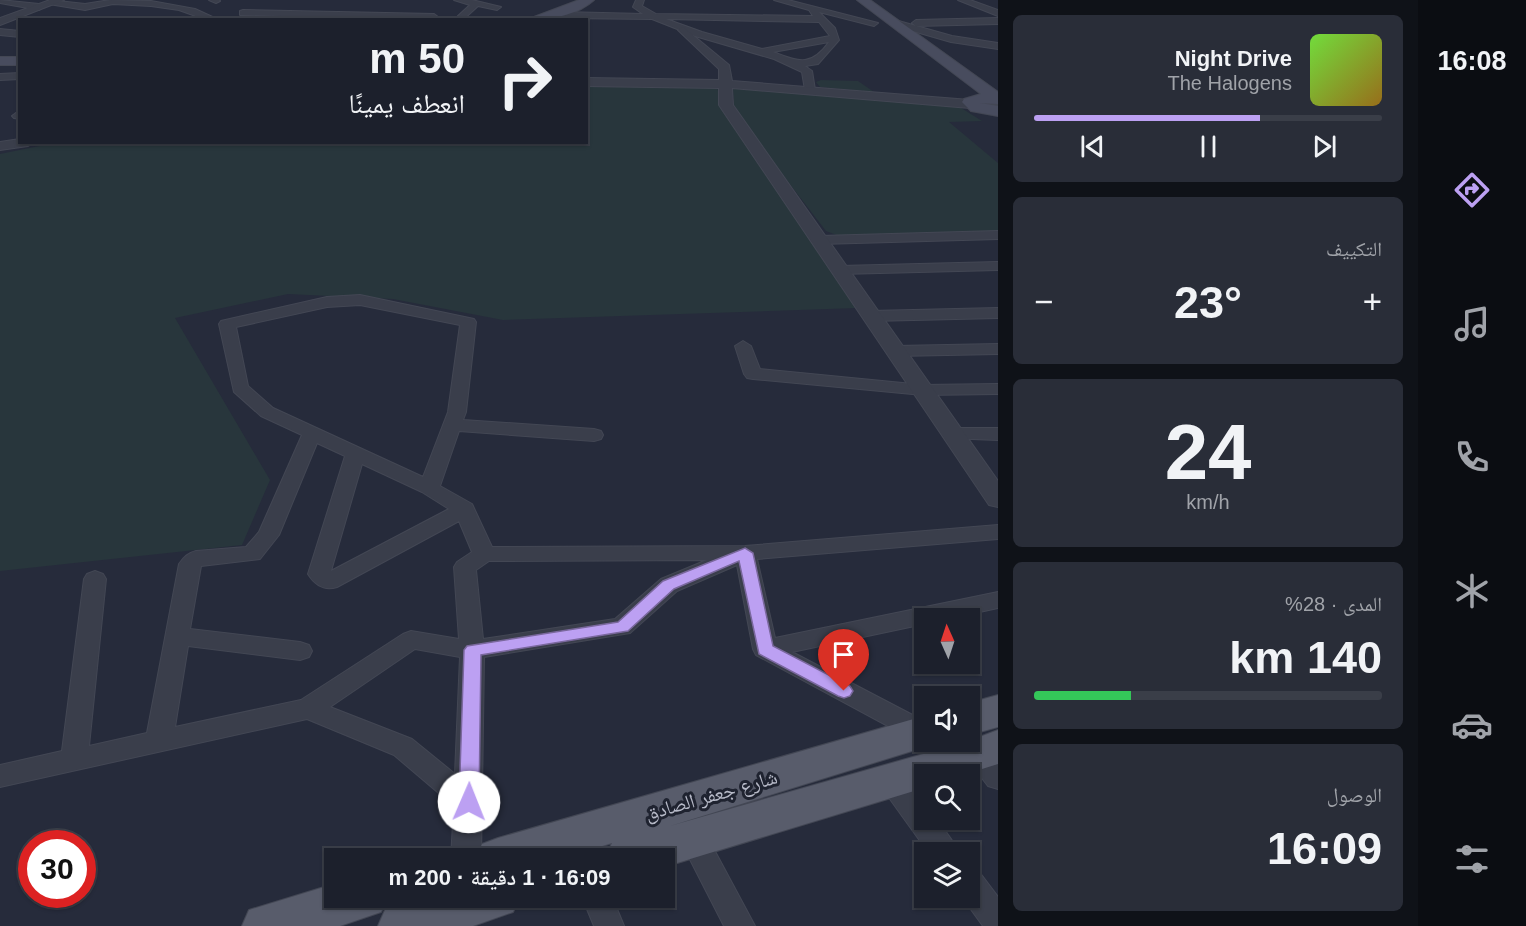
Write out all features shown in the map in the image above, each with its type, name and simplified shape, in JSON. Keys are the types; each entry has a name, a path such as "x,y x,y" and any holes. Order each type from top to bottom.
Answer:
{"main road":[{"path":"539,18 574,8 588,0"},
{"path":"845,0 884,23 998,100"},
{"path":"862,0 884,23 896,41"},
{"path":"0,61 18,61"},
{"path":"951,86 998,123"},
{"path":"972,104 981,99 998,100"},
{"path":"972,104 998,111"},
{"name":"شارع جعفر الصادق","path":"660,848 891,781 985,749 998,711"},
{"name":"شارع جعفر الصادق","path":"532,848 914,736"},
{"path":"266,926 327,908"},
{"path":"402,926 480,909"}],"street":[{"path":"458,0 497,7"},
{"path":"640,0 637,7 683,30 763,51 795,64 807,71 810,90"},
{"path":"778,0 951,39 998,46"},
{"path":"962,0 998,14"},
{"path":"0,1 39,7"},
{"path":"0,22 56,1 85,7 132,1 197,13 210,18"},
{"path":"308,2 335,9"},
{"path":"323,16 352,3"},
{"path":"464,18 463,13 475,4"},
{"path":"560,17 574,8"},
{"path":"795,64 815,62 815,59 833,47 833,32 807,8"},
{"path":"181,18 197,13"},
{"path":"243,13 434,17"},
{"path":"560,17 821,20"},
{"path":"884,23 998,21"},
{"path":"980,22 998,28"},
{"path":"683,30 725,68 726,105 997,497"},
{"path":"0,32 18,34"},
{"path":"763,51 834,38"},
{"path":"0,77 18,76"},
{"path":"588,81 725,84 972,104"},
{"path":"0,146 18,143"},
{"path":"820,240 998,235"},
{"path":"840,270 998,266"},
{"path":"429,488 457,412 468,322 360,300 327,302 227,324 240,388 267,412 429,488 465,509 484,554"},
{"path":"872,316 998,313"},
{"path":"743,346 753,374 923,390 998,389"},
{"path":"896,351 998,349"},
{"path":"452,425 594,435"},
{"path":"159,742 190,564 196,558 252,554 268,534 312,433"},
{"path":"953,434 998,434"},
{"path":"356,453 319,574 329,582 465,509"},
{"path":"467,848 472,650 465,567 484,554 745,553 998,532"},
{"path":"745,553 765,650"},
{"path":"0,776 308,709 411,640 472,650 622,627 669,585 745,553"},
{"path":"74,760 95,579"},
{"path":"765,650 998,600"},
{"path":"177,636 300,651"},
{"path":"765,650 914,728"},
{"path":"308,709 403,747 469,802"},
{"path":"891,781 937,842"},
{"path":"693,838 740,926"},
{"path":"980,898 998,921"},
{"path":"602,908 609,926"}],"shaded area":[{"path":"821,80 858,81 874,92 820,87 816,82"},
{"path":"588,84 717,87 720,99 857,308 503,320 393,299 288,294 175,318 270,480 242,545 0,571 0,154 49,144 588,144"},
{"path":"733,88 958,106 982,121 949,122 998,163 998,233 839,236 826,231 768,156 734,105"}],"route":[{"path":"469,802 472,650 622,627 669,585 745,553 765,650 844,691"}]}
